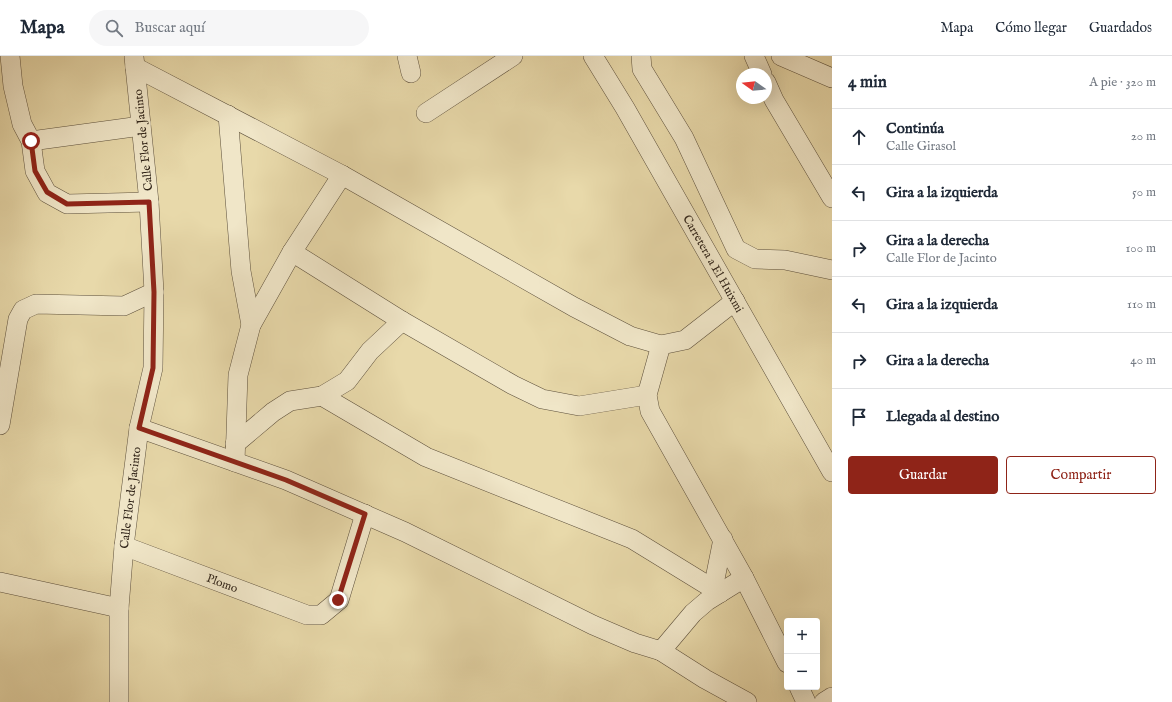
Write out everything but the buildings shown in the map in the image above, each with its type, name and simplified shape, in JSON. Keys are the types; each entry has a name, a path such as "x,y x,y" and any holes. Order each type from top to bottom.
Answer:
{"street":[{"path":"10,56 13,86 22,124 31,141 35,171 47,192 67,204 149,202"},
{"path":"426,113 513,56"},
{"name":"Carretera a El Huixmi","path":"593,56 625,108 832,472"},
{"path":"642,56 642,69 684,138 736,249 755,259 785,260 832,270"},
{"path":"754,56 759,68"},
{"path":"781,56 832,78"},
{"path":"134,61 228,115 342,175 574,307 630,336 661,345 685,340 735,301"},
{"name":"Calle Flor de Jacinto","path":"121,701 119,608 124,546 139,428 153,368 154,292 149,202 134,61"},
{"path":"772,96 832,198"},
{"path":"228,115 241,271 251,325"},
{"path":"31,141 141,126"},
{"path":"235,453 238,376 251,325 292,252 342,175"},
{"path":"292,252 402,322 513,385 542,399 579,406 647,395"},
{"path":"0,425 18,319 23,310 36,304 124,306 154,292"},
{"path":"235,453 273,412 290,401 322,396 347,381 370,351 402,322"},
{"path":"661,345 647,395 650,411 723,539 784,658"},
{"path":"322,396 426,457 632,539 717,591"},
{"path":"139,428 235,453 286,480 405,532 593,625 635,643 661,651 705,679 747,702"},
{"name":"Plomo","path":"124,546 307,615 321,615 338,600 365,514"},
{"path":"717,591 723,539"},
{"path":"661,651 693,613 707,602 717,591 744,578"},
{"path":"0,582 119,608"},
{"path":"800,690 806,702"},
{"path":"824,702 832,697"}],"route":[{"path":"31,141 35,171 47,192 67,204 149,202 154,292 153,368 139,428 286,480 365,514 338,600"}]}
